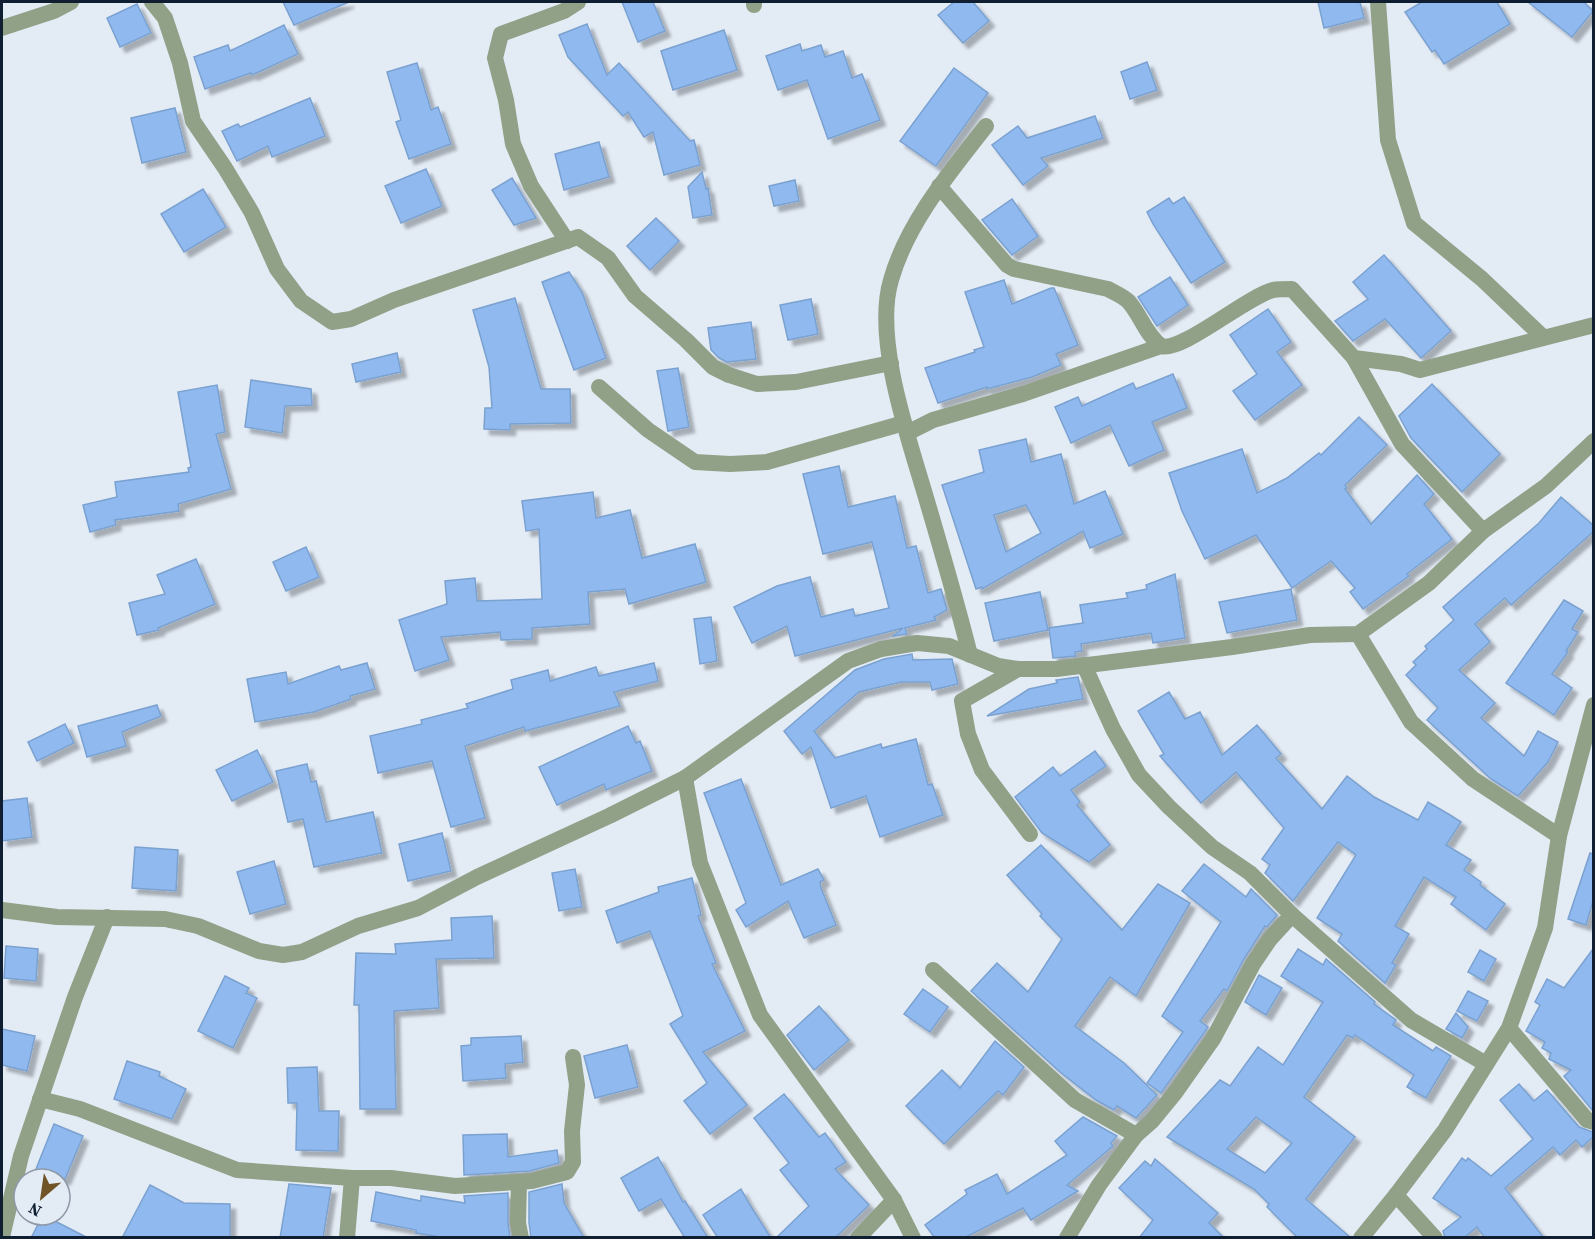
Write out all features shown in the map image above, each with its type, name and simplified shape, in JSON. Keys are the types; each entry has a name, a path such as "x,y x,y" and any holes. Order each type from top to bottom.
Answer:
{"street":[{"path":"2,28 51,6 71,2"},
{"path":"152,2 165,18 180,63 193,121 252,213 277,269 301,301 332,322 351,319 394,300 578,237 608,258 635,296 713,367 729,375 758,384 796,382 891,363"},
{"path":"567,241 531,186 513,144 506,100 495,58 501,34 564,11 578,2"},
{"path":"1378,2 1388,140 1414,223 1482,279 1543,337"},
{"path":"970,655 956,599 905,428 885,324 890,281 904,246 939,186 986,126"},
{"path":"939,186 1007,265 1014,269 1107,289 1120,295 1128,301 1153,340 1167,348 1182,343 1252,299 1274,290 1292,289 1354,358 1402,444 1483,531"},
{"path":"1354,358 1401,364 1420,370 1593,325"},
{"path":"599,387 648,430 695,462 730,464 767,462 905,428 1023,394 1161,346"},
{"path":"2,910 57,917 165,919 198,926 259,951 283,955 302,952 358,926 418,908 477,877 685,778 848,661 881,649 917,643 949,646 998,666 1018,669 1056,669 1310,635 1358,634 1429,582 1483,531 1546,486 1593,441"},
{"path":"1358,634 1411,722 1473,779 1559,836"},
{"path":"1084,665 1113,729 1139,775 1169,807 1212,847 1250,873 1292,915 1412,1020 1486,1064"},
{"path":"1018,669 962,701 968,734 982,770 1030,834"},
{"path":"1361,1238 1445,1130 1509,1028 1545,928 1559,836 1593,705"},
{"path":"685,778 700,863 760,1014 894,1200 913,1238"},
{"path":"1067,1238 1099,1185 1136,1135 1152,1122 1188,1075 1213,1039 1253,964 1270,939 1292,915"},
{"path":"2,1237 21,1156 75,997 107,917"},
{"path":"933,970 1075,1100 1136,1135"},
{"path":"1509,1028 1587,1120 1593,1122"},
{"path":"40,1099 80,1109 237,1170 352,1178 391,1178 455,1186 519,1182 567,1172 573,1162 572,1131 577,1085 573,1057"},
{"path":"347,1238 352,1178"},
{"path":"519,1182 518,1223 521,1238"},
{"path":"1396,1195 1435,1238"},
{"path":"858,1238 894,1200"}],"building":[{"path":"283,2 349,2 294,25"},
{"path":"622,2 653,2 665,31 638,42"},
{"path":"954,2 973,2 989,21 963,43 938,15"},
{"path":"1318,2 1360,2 1364,18 1324,28"},
{"path":"1422,2 1497,2 1510,24 1444,64 1435,50 1432,52 1405,12"},
{"path":"1528,2 1584,2 1593,11 1572,37"},
{"path":"137,4 151,33 120,47 107,18"},
{"path":"587,24 607,75 619,63 690,141 694,140 700,165 664,175 653,132 644,137 628,112 623,116 568,57 559,35"},
{"path":"284,25 298,54 252,75 251,73 205,89 194,57 228,45 230,51"},
{"path":"724,30 737,70 673,90 661,51"},
{"path":"800,44 802,51 821,45 825,57 843,51 852,78 862,74 880,120 828,139 807,80 778,90 766,56"},
{"path":"1147,62 1157,90 1130,99 1121,72"},
{"path":"417,63 431,110 438,107 451,144 409,159 396,122 401,120 387,72"},
{"path":"954,68 988,93 936,166 900,141"},
{"path":"310,98 325,136 272,157 268,146 237,161 222,131 238,124 240,127"},
{"path":"175,108 186,152 142,163 131,118"},
{"path":"1095,116 1103,138 1041,158 1048,166 1023,185 992,145 1018,126 1027,138"},
{"path":"599,142 609,177 564,190 555,154"},
{"path":"426,169 442,206 401,223 385,186"},
{"path":"702,172 706,189 708,188 712,215 693,218 688,187"},
{"path":"512,178 536,218 514,225 492,190"},
{"path":"795,180 799,201 774,206 769,186"},
{"path":"203,189 226,227 184,252 161,214"},
{"path":"1184,197 1225,262 1191,283 1147,212 1169,198 1173,204"},
{"path":"1012,199 1038,236 1012,255 982,220"},
{"path":"656,218 679,241 650,270 627,246"},
{"path":"1384,255 1451,331 1421,358 1385,319 1353,341 1335,321 1368,299 1353,282"},
{"path":"569,272 582,292 606,358 574,370 542,282"},
{"path":"1170,277 1188,305 1157,326 1138,297"},
{"path":"1004,280 1012,304 1054,288 1078,345 1056,354 1061,365 1032,377 987,389 987,387 938,403 925,368 984,347 965,292"},
{"path":"515,298 541,389 570,389 571,423 510,424 510,430 484,429 485,408 492,408 489,367 473,310"},
{"path":"811,299 818,334 788,340 780,305"},
{"path":"1268,309 1291,342 1277,352 1302,385 1255,420 1233,391 1257,374 1230,335"},
{"path":"751,322 756,359 727,362 711,350 708,328"},
{"path":"397,353 401,372 356,382 352,364"},
{"path":"678,368 689,427 668,431 657,371"},
{"path":"1173,374 1187,408 1152,422 1164,450 1129,466 1110,425 1071,443 1055,407 1078,397 1082,406 1133,383 1136,389"},
{"path":"251,380 311,389 312,405 285,406 282,433 245,427"},
{"path":"1432,384 1500,454 1462,492 1411,438 1399,416"},
{"path":"217,385 225,432 216,434 231,489 178,504 179,511 115,520 116,525 90,532 83,505 117,497 115,482 189,472 188,468 191,467 178,392"},
{"path":"1359,417 1387,445 1345,485 1347,488 1345,489 1371,524 1417,475 1434,494 1424,504 1452,539 1407,574 1409,576 1363,609 1350,592 1355,588 1331,561 1292,588 1256,535 1205,559 1182,511 1169,473 1242,449 1257,493 1287,478 1319,453 1321,455"},
{"path":"1026,439 1031,462 1061,454 1074,504 1105,491 1123,534 1090,548 1083,531 982,589 982,587 976,589 942,485 984,472 979,450","holes":["1026,505 1041,533 1006,552 994,515"]},
{"path":"839,466 848,507 895,496 907,548 916,546 928,593 941,589 947,610 934,617 936,620 905,628 907,634 893,636 903,628 795,656 787,626 752,643 734,607 777,586 810,577 821,617 853,609 855,616 889,608 872,542 823,554 803,474"},
{"path":"593,492 596,518 630,510 642,558 695,544 706,582 629,604 625,589 588,592 590,624 532,628 532,639 501,640 500,632 441,637 449,660 415,671 399,620 447,604 445,581 475,578 477,601 542,599 539,529 526,531 522,501"},
{"path":"1561,497 1593,525 1593,532 1511,605 1505,598 1475,624 1490,642 1459,670 1495,703 1481,718 1524,756 1538,731 1558,742 1548,762 1518,796 1491,779 1427,720 1438,708 1406,675 1416,665 1413,662 1427,649 1425,646 1454,620 1443,607 1539,523"},
{"path":"306,547 319,577 286,591 273,562"},
{"path":"196,559 215,604 158,628 159,630 137,635 129,603 165,594 157,575"},
{"path":"1175,574 1185,638 1153,643 1151,633 1081,644 1082,651 1075,652 1076,656 1053,658 1049,628 1083,623 1080,605 1128,598 1126,593 1147,589 1146,585"},
{"path":"1291,589 1297,620 1227,633 1219,602"},
{"path":"1040,592 1048,630 994,641 985,603"},
{"path":"1564,600 1583,611 1572,629 1578,632 1566,651 1568,652 1552,674 1572,688 1554,715 1506,683"},
{"path":"711,617 717,661 700,664 694,619"},
{"path":"912,654 913,660 952,659 958,684 932,690 930,682 901,682 859,692 814,731 835,758 881,744 882,748 916,739 928,785 932,784 943,815 880,837 866,796 831,808 811,747 802,754 784,731 855,670 884,659"},
{"path":"367,663 375,689 350,696 351,699 314,712 255,722 247,679 286,672 288,684 339,666 341,670"},
{"path":"654,663 658,681 614,692 620,706 525,731 524,727 465,746 485,818 451,827 432,761 378,773 370,736 422,724 421,720 468,708 466,704 513,689 511,680 548,670 550,681 596,667 599,676"},
{"path":"1078,677 1083,699 987,716 1029,689 1057,683 1056,680"},
{"path":"1169,692 1185,719 1200,712 1222,755 1257,725 1281,754 1276,758 1322,809 1347,776 1374,797 1418,820 1428,802 1450,815 1461,822 1446,845 1471,860 1464,870 1505,904 1486,930 1451,904 1456,897 1424,877 1395,926 1409,934 1392,963 1396,965 1385,983 1338,941 1342,934 1317,918 1356,855 1338,842 1293,901 1265,873 1270,865 1262,859 1284,828 1236,772 1201,803 1160,756 1164,754 1138,711"},
{"path":"157,705 161,716 122,732 126,746 87,757 78,726"},
{"path":"65,724 74,743 37,761 28,742"},
{"path":"628,726 636,743 640,741 652,771 606,790 604,784 557,805 539,767"},
{"path":"257,750 273,782 232,801 216,770"},
{"path":"1095,751 1106,766 1071,790 1080,802 1077,805 1110,845 1089,862 1042,833 1015,797 1053,767 1060,776"},
{"path":"307,764 311,782 316,781 326,822 373,812 382,853 314,867 303,819 288,822 276,771"},
{"path":"741,779 781,885 818,869 824,880 820,882 821,888 836,925 804,938 788,901 746,927 736,910 746,903 704,793"},
{"path":"27,798 32,837 2,841 2,801"},
{"path":"442,833 451,871 408,881 399,844"},
{"path":"1041,845 1122,930 1158,884 1190,903 1136,996 1110,977 1075,1026 1124,1063 1157,1095 1136,1118 1117,1106 1114,1110 1096,1100 1060,1072 971,991 997,963 1028,992 1062,939 1007,875"},
{"path":"135,847 178,850 176,891 132,888"},
{"path":"1590,853 1593,854 1593,901 1586,925 1568,919"},
{"path":"274,861 286,904 250,914 237,872"},
{"path":"1204,864 1246,897 1251,889 1277,915 1267,927 1265,926 1227,991 1224,989 1200,1021 1208,1027 1161,1093 1147,1083 1183,1032 1162,1016 1221,922 1182,891"},
{"path":"575,869 582,907 559,911 552,873"},
{"path":"692,878 701,915 698,916 716,963 712,964 745,1031 703,1052 747,1105 710,1134 684,1101 707,1083 670,1024 683,1016 650,931 617,943 606,911 659,892 658,887"},
{"path":"492,916 494,958 436,959 439,1008 394,1011 396,1109 360,1109 359,1005 354,1005 356,953 396,954 395,944 452,940 451,918"},
{"path":"6,946 38,949 36,981 4,978"},
{"path":"1298,949 1323,965 1326,959 1375,1002 1374,1004 1396,1020 1393,1025 1433,1051 1436,1047 1451,1056 1426,1098 1407,1087 1414,1075 1355,1035 1353,1038 1347,1035 1304,1097 1355,1137 1306,1199 1351,1238 1298,1238 1267,1207 1269,1204 1254,1189 1167,1137 1220,1080 1230,1086 1258,1047 1283,1065 1323,1002 1281,976","holes":["1256,1117 1292,1143 1265,1173 1227,1149"]},
{"path":"1593,949 1593,1111 1564,1076 1571,1070 1549,1059 1551,1053 1542,1048 1545,1042 1526,1031 1540,1005 1535,1002 1547,979 1564,988"},
{"path":"1480,950 1496,959 1484,981 1468,972"},
{"path":"1259,975 1282,988 1266,1015 1245,1002"},
{"path":"225,976 249,988 246,993 257,998 233,1048 198,1031"},
{"path":"923,989 948,1007 930,1032 904,1014"},
{"path":"1468,991 1488,1001 1477,1021 1457,1011"},
{"path":"819,1006 849,1040 814,1070 787,1035"},
{"path":"1456,1013 1468,1027 1462,1038 1446,1029"},
{"path":"2,1029 35,1036 27,1071 2,1065"},
{"path":"521,1036 523,1062 505,1064 506,1078 463,1081 461,1046 471,1045 471,1038"},
{"path":"995,1041 1024,1067 1003,1095 998,1091 944,1144 906,1106 942,1070 960,1088"},
{"path":"627,1045 638,1087 595,1098 584,1056"},
{"path":"127,1061 160,1072 159,1076 186,1089 172,1119 114,1099"},
{"path":"317,1067 319,1111 339,1111 338,1151 296,1150 297,1103 288,1103 287,1068"},
{"path":"1519,1084 1534,1101 1547,1090 1579,1127 1593,1132 1593,1137 1582,1147 1576,1140 1560,1155 1553,1147 1505,1188 1544,1238 1485,1238 1477,1227 1464,1238 1445,1238 1443,1231 1461,1217 1433,1198 1462,1158 1466,1161 1468,1158 1491,1176 1533,1139 1500,1100"},
{"path":"784,1094 819,1137 825,1133 846,1162 835,1169 869,1205 835,1238 776,1238 809,1206 780,1170 789,1163 754,1118"},
{"path":"1083,1117 1117,1136 1111,1143 1113,1146 1067,1185 1078,1191 1031,1220 1023,1208 964,1238 935,1238 925,1225 967,1194 965,1190 997,1174 1007,1194 1067,1155 1055,1141"},
{"path":"54,1124 83,1136 70,1167 37,1167"},
{"path":"507,1134 508,1157 557,1150 559,1163 530,1171 464,1175 463,1135"},
{"path":"658,1157 683,1202 685,1201 708,1238 685,1238 661,1199 639,1211 621,1178"},
{"path":"1155,1159 1218,1213 1209,1223 1224,1238 1139,1238 1153,1220 1119,1188 1145,1161 1151,1166"},
{"path":"289,1184 331,1188 323,1238 280,1238"},
{"path":"562,1184 564,1203 584,1238 531,1238 529,1192"},
{"path":"150,1185 184,1203 230,1204 230,1238 122,1238"},
{"path":"741,1189 771,1238 718,1238 703,1215"},
{"path":"376,1192 421,1201 421,1196 465,1203 464,1196 508,1193 510,1238 447,1238 416,1233 416,1230 371,1221"},
{"path":"37,1227 66,1227 88,1238 31,1238"}]}
